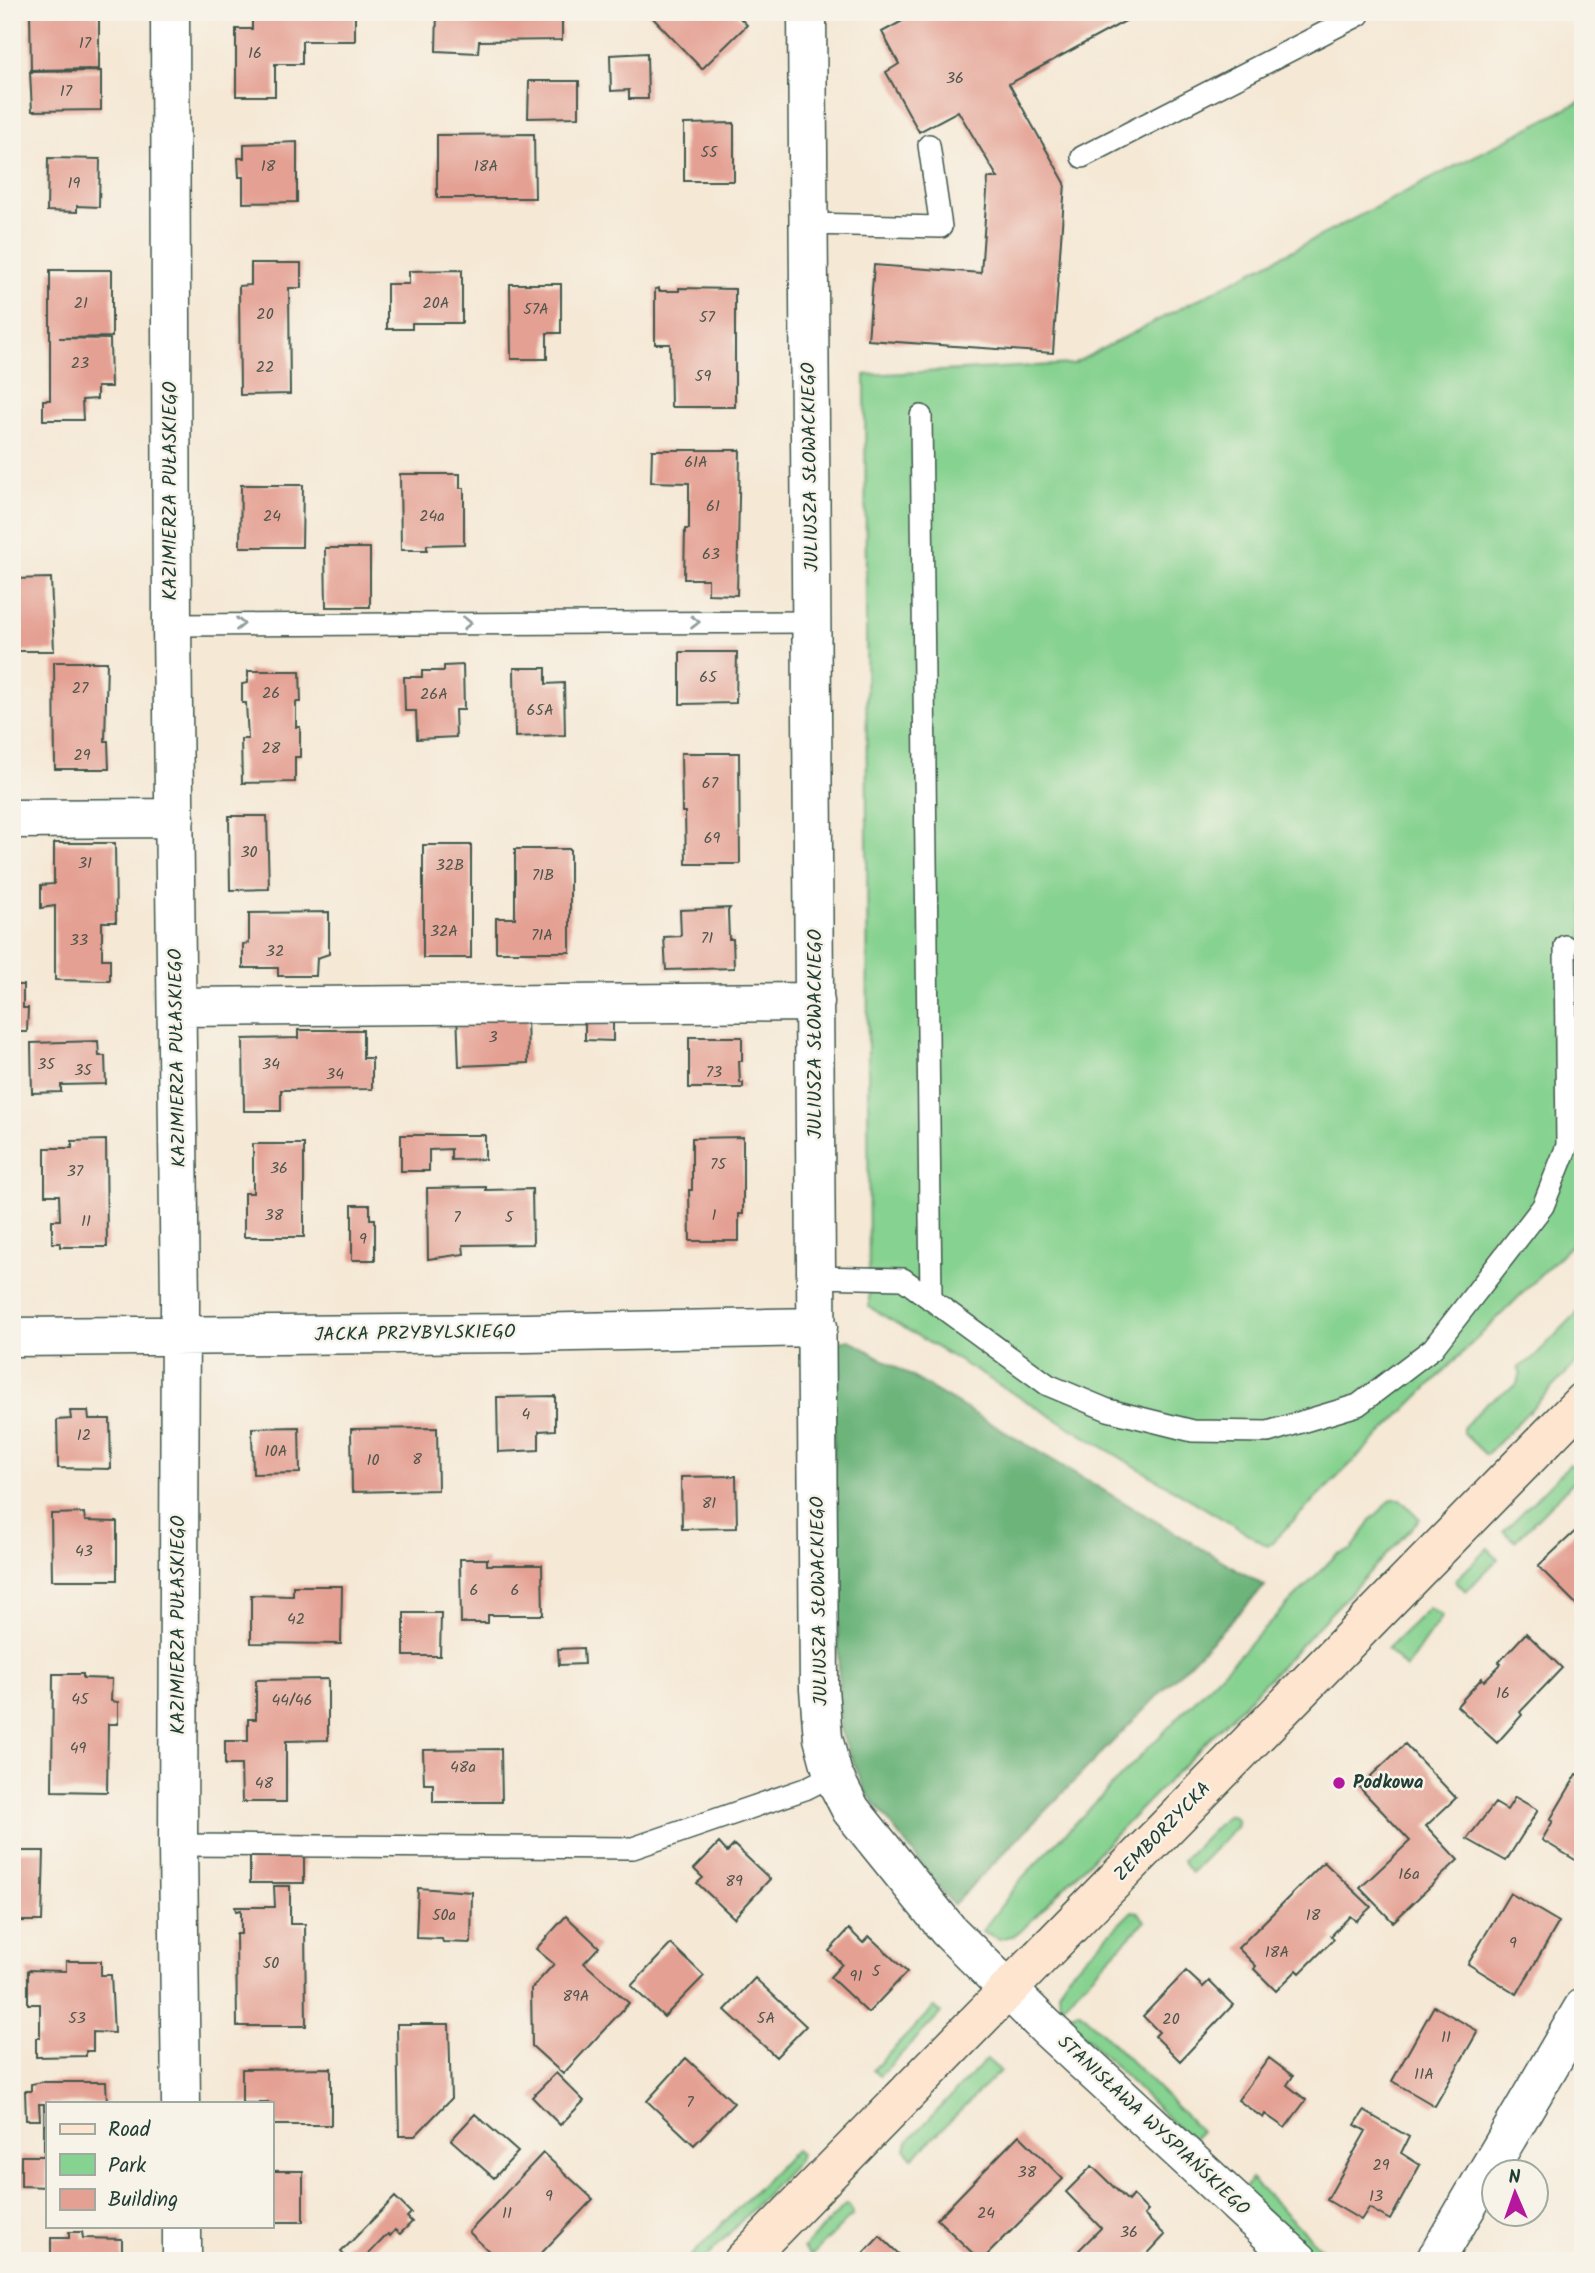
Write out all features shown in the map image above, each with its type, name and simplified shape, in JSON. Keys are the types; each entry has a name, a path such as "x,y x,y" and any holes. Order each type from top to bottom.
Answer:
{"street":[{"name":"KAZIMIERZA PUŁASKIEGO","path":"170,12 172,625 180,1337 178,1845 181,2102"},
{"name":"JULIUSZA SŁOWACKIEGO","path":"807,12 819,1689 823,1738 833,1775 851,1810 948,1930 1008,1990"},
{"path":"12,819 175,818"},
{"path":"178,1007 816,1002"},
{"name":"JACKA PRZYBYLSKIEGO","path":"12,1337 818,1328"},
{"name":"ZEMBORZYCKA","path":"743,2261 1583,1401"},
{"name":"STANISŁAWA WYSPIAŃSKIEGO","path":"1008,1990 1299,2261"},
{"path":"1435,2261 1583,2008"},
{"path":"182,2228 182,2261"}],"lane":[{"path":"1082,157 1359,15 1358,12"},
{"path":"808,224 941,227 929,145"},
{"path":"921,416 931,1300"},
{"path":"172,625 812,622"},
{"path":"817,1277 903,1279 1048,1385 1108,1410 1193,1432 1268,1432 1358,1405 1433,1348 1543,1206 1567,1146 1565,946"},
{"path":"178,1845 633,1848 805,1789 833,1775"}],"green space":[{"path":"1583,100 1583,1233 1268,1546 869,1307 865,375 1073,364"},
{"path":"1583,1307 1583,1356 1486,1455 1463,1433 1463,1428 1486,1403 1516,1385 1521,1374 1518,1368 1532,1359"},
{"path":"850,1340 1265,1586 953,1905 866,1792 840,1730 831,1343"},
{"path":"1570,1464 1581,1474 1515,1541 1504,1531"},
{"path":"1392,1499 1400,1499 1420,1519 1278,1669 1023,1929 1016,1935 999,1939 982,1931 1024,1876 1337,1554 1352,1550 1371,1520"},
{"path":"1488,1548 1498,1559 1466,1591 1455,1581"},
{"path":"1429,1608 1442,1616 1406,1668 1387,1649"},
{"path":"1227,1816 1233,1816 1237,1820 1237,1826 1191,1873 1183,1860"},
{"path":"1132,1911 1138,1912 1145,1921 1060,2008 1059,1992 1068,1975"},
{"path":"934,2007 941,2013 880,2076 873,2070"},
{"path":"1075,2012 1081,2012 1201,2131 1191,2141 1067,2019"},
{"path":"987,2059 1000,2071 913,2158 905,2149 908,2141"},
{"path":"795,2150 800,2154 797,2162 703,2261 686,2261"},
{"path":"1251,2179 1334,2261 1313,2261 1243,2190"},
{"path":"845,2205 849,2205 853,2214 811,2256 803,2248"}],"building":[{"path":"30,12 99,12 99,69 31,70"},
{"path":"252,12 355,12 355,41 302,41 302,64 275,64 275,96 236,96 236,29 252,29"},
{"path":"437,12 562,12 562,40 479,41 478,53 436,51"},
{"path":"647,12 734,12 747,25 702,69"},
{"path":"919,12 1142,12 1009,84 1065,183 1053,353 868,340 874,265 981,273 988,178 998,178 958,111 919,132 886,72 899,64 882,32"},
{"path":"647,53 648,99 629,99 629,90 611,91 610,55"},
{"path":"101,71 101,110 32,111 30,72"},
{"path":"529,81 579,81 579,117 528,118"},
{"path":"734,123 734,181 684,181 684,124"},
{"path":"534,134 535,198 437,198 437,135"},
{"path":"297,142 297,202 243,203 243,177 239,177 238,158 244,158 244,144"},
{"path":"48,158 100,159 99,207 77,206 77,212 47,211"},
{"path":"251,263 301,263 301,288 289,288 290,394 240,395 239,286 251,285"},
{"path":"50,270 112,270 112,337 59,338 110,339 111,387 97,387 97,399 82,400 83,420 43,420 43,400 50,400"},
{"path":"462,270 462,323 412,323 412,329 387,329 387,284 409,284 409,271"},
{"path":"510,284 561,284 561,333 547,333 547,359 511,359"},
{"path":"659,288 659,291 679,291 679,288 735,289 735,407 671,407 670,344 655,344 655,289"},
{"path":"652,450 740,450 737,595 708,594 708,579 684,579 685,529 689,529 689,483 651,482"},
{"path":"400,474 460,474 460,488 464,488 464,544 427,545 427,550 401,550"},
{"path":"241,485 303,485 302,547 240,547"},
{"path":"325,548 370,548 370,607 326,607"},
{"path":"51,578 54,651 12,651 12,579"},
{"path":"680,652 737,652 736,703 680,704"},
{"path":"54,662 107,662 105,741 108,741 109,769 55,769"},
{"path":"463,665 464,710 455,710 456,737 417,739 416,711 405,711 404,677 422,677 422,671 444,671 444,666"},
{"path":"514,668 546,668 546,684 564,683 565,735 515,737"},
{"path":"248,671 300,671 301,702 296,702 296,727 300,727 300,757 295,757 295,782 242,783 241,739 248,739 242,684 248,683"},
{"path":"681,753 739,753 740,864 686,864"},
{"path":"229,816 267,816 269,889 230,890"},
{"path":"54,843 115,843 116,922 102,922 102,959 110,959 110,981 55,980 55,906 41,908 41,885 54,884"},
{"path":"423,845 471,845 471,958 423,958"},
{"path":"515,849 570,849 570,952 496,952 496,918 515,918"},
{"path":"730,908 729,939 733,939 734,968 666,970 664,937 681,936 680,910"},
{"path":"329,912 329,954 317,958 316,976 278,976 278,968 243,968 243,944 249,943 249,913"},
{"path":"12,985 23,985 23,1008 28,1008 27,1032 12,1032"},
{"path":"527,1010 528,1063 459,1066 457,1011"},
{"path":"585,1018 613,1018 613,1041 585,1040"},
{"path":"298,1030 363,1030 363,1058 372,1058 372,1089 281,1090 281,1111 244,1111 243,1039 298,1038"},
{"path":"689,1037 742,1037 742,1061 739,1061 740,1083 743,1083 743,1088 689,1088"},
{"path":"98,1041 99,1056 105,1056 106,1084 61,1085 61,1092 32,1093 31,1043"},
{"path":"401,1135 485,1135 485,1159 451,1160 451,1149 429,1150 429,1171 401,1171"},
{"path":"743,1137 743,1214 739,1214 739,1241 690,1241 692,1138"},
{"path":"106,1140 107,1247 60,1247 60,1243 52,1243 52,1220 60,1220 59,1195 45,1195 45,1148 72,1148 72,1141"},
{"path":"253,1144 304,1144 304,1237 244,1237 244,1193 253,1193"},
{"path":"486,1187 486,1190 532,1189 533,1244 463,1245 464,1254 428,1259 427,1188"},
{"path":"352,1205 370,1205 370,1219 375,1219 375,1260 352,1260"},
{"path":"555,1396 555,1430 539,1431 539,1450 498,1452 497,1397"},
{"path":"70,1411 88,1411 89,1419 110,1419 111,1469 58,1468 57,1420 71,1419"},
{"path":"299,1427 300,1473 253,1474 252,1428"},
{"path":"437,1428 438,1490 352,1492 351,1429"},
{"path":"736,1476 737,1528 682,1529 681,1477"},
{"path":"84,1513 85,1521 117,1522 117,1580 52,1580 51,1514"},
{"path":"1583,1524 1583,1597 1576,1604 1538,1566"},
{"path":"460,1559 487,1559 487,1565 542,1565 543,1615 488,1615 488,1623 461,1623"},
{"path":"12,1582 16,1582 16,1600 12,1600"},
{"path":"293,1586 342,1586 341,1644 251,1643 251,1595 293,1596"},
{"path":"404,1613 441,1613 440,1656 404,1656"},
{"path":"1526,1633 1562,1668 1520,1712 1522,1715 1497,1743 1457,1706 1482,1678 1484,1681 1501,1664 1499,1662"},
{"path":"583,1648 584,1664 559,1665 558,1649"},
{"path":"53,1674 83,1674 83,1678 112,1679 111,1701 118,1702 118,1724 108,1724 107,1792 52,1791"},
{"path":"328,1679 328,1740 286,1741 286,1802 242,1802 241,1765 225,1765 225,1741 248,1741 248,1719 256,1719 256,1680"},
{"path":"1405,1744 1456,1798 1426,1826 1458,1860 1393,1922 1360,1888 1410,1841 1359,1787"},
{"path":"501,1749 502,1802 433,1802 433,1784 424,1784 423,1750"},
{"path":"1577,1774 1583,1777 1583,1851 1577,1861 1542,1840 1553,1821 1550,1820"},
{"path":"1515,1797 1538,1810 1506,1861 1467,1839 1495,1803 1507,1810"},
{"path":"719,1843 727,1852 734,1845 770,1879 734,1918 697,1883 703,1878 694,1869"},
{"path":"16,1851 44,1851 42,1921 12,1921 12,1857 15,1857"},
{"path":"250,1857 304,1857 304,1883 250,1883"},
{"path":"1324,1862 1371,1907 1356,1921 1350,1916 1331,1936 1334,1939 1300,1973 1297,1970 1276,1991 1238,1948"},
{"path":"274,1886 290,1886 290,1924 305,1924 306,2026 237,2026 236,1934 241,1934 241,1910 236,1911 235,1907 275,1907"},
{"path":"418,1888 472,1892 471,1943 416,1938"},
{"path":"1510,1893 1559,1922 1517,1994 1468,1964"},
{"path":"566,1916 599,1947 584,1963 629,2003 563,2074 532,2046 531,1989 554,1964 536,1949"},
{"path":"849,1929 863,1943 869,1936 907,1972 868,2013 830,1977 842,1964 829,1951"},
{"path":"671,1944 704,1976 664,2017 631,1986"},
{"path":"66,1961 101,1961 101,1975 111,1975 114,2033 93,2032 93,2051 86,2051 86,2056 36,2057 36,2038 40,2038 40,2004 28,2004 28,1970 66,1971"},
{"path":"1186,1971 1203,1987 1209,1981 1233,2005 1180,2061 1155,2036 1159,2032 1143,2016"},
{"path":"755,1978 806,2026 776,2057 725,2010"},
{"path":"1434,2006 1478,2031 1435,2106 1392,2081"},
{"path":"397,2024 449,2024 451,2099 415,2136 399,2136"},
{"path":"686,2058 734,2103 694,2145 647,2101"},
{"path":"1269,2058 1293,2076 1287,2085 1306,2100 1285,2128 1265,2114 1263,2118 1238,2100"},
{"path":"331,2068 331,2125 273,2125 273,2102 242,2102 242,2069"},
{"path":"556,2073 584,2101 560,2125 532,2097"},
{"path":"106,2082 107,2102 46,2102 46,2187 21,2186 21,2156 44,2156 44,2104 39,2104 40,2120 26,2120 25,2091 31,2091 31,2084"},
{"path":"1364,2111 1409,2137 1401,2153 1420,2165 1390,2220 1369,2208 1361,2220 1327,2200 1366,2131 1355,2125"},
{"path":"475,2114 518,2152 494,2178 451,2140"},
{"path":"1019,2135 1063,2179 981,2261 937,2219"},
{"path":"543,2153 593,2199 534,2261 499,2261 469,2232"},
{"path":"1092,2166 1128,2201 1133,2195 1148,2211 1144,2215 1165,2235 1141,2261 1090,2261 1079,2250 1101,2228 1066,2192"},
{"path":"273,2171 303,2171 303,2222 273,2222"},
{"path":"395,2197 411,2213 407,2217 412,2222 400,2234 395,2230 390,2236 388,2234 362,2261 350,2261 341,2252"},
{"path":"69,2232 82,2232 83,2238 122,2239 122,2261 51,2261 51,2238 69,2238"},
{"path":"880,2236 906,2261 869,2261 863,2254"}],"place":[{"name":"Podkowa","path":"1339,1783"}]}
